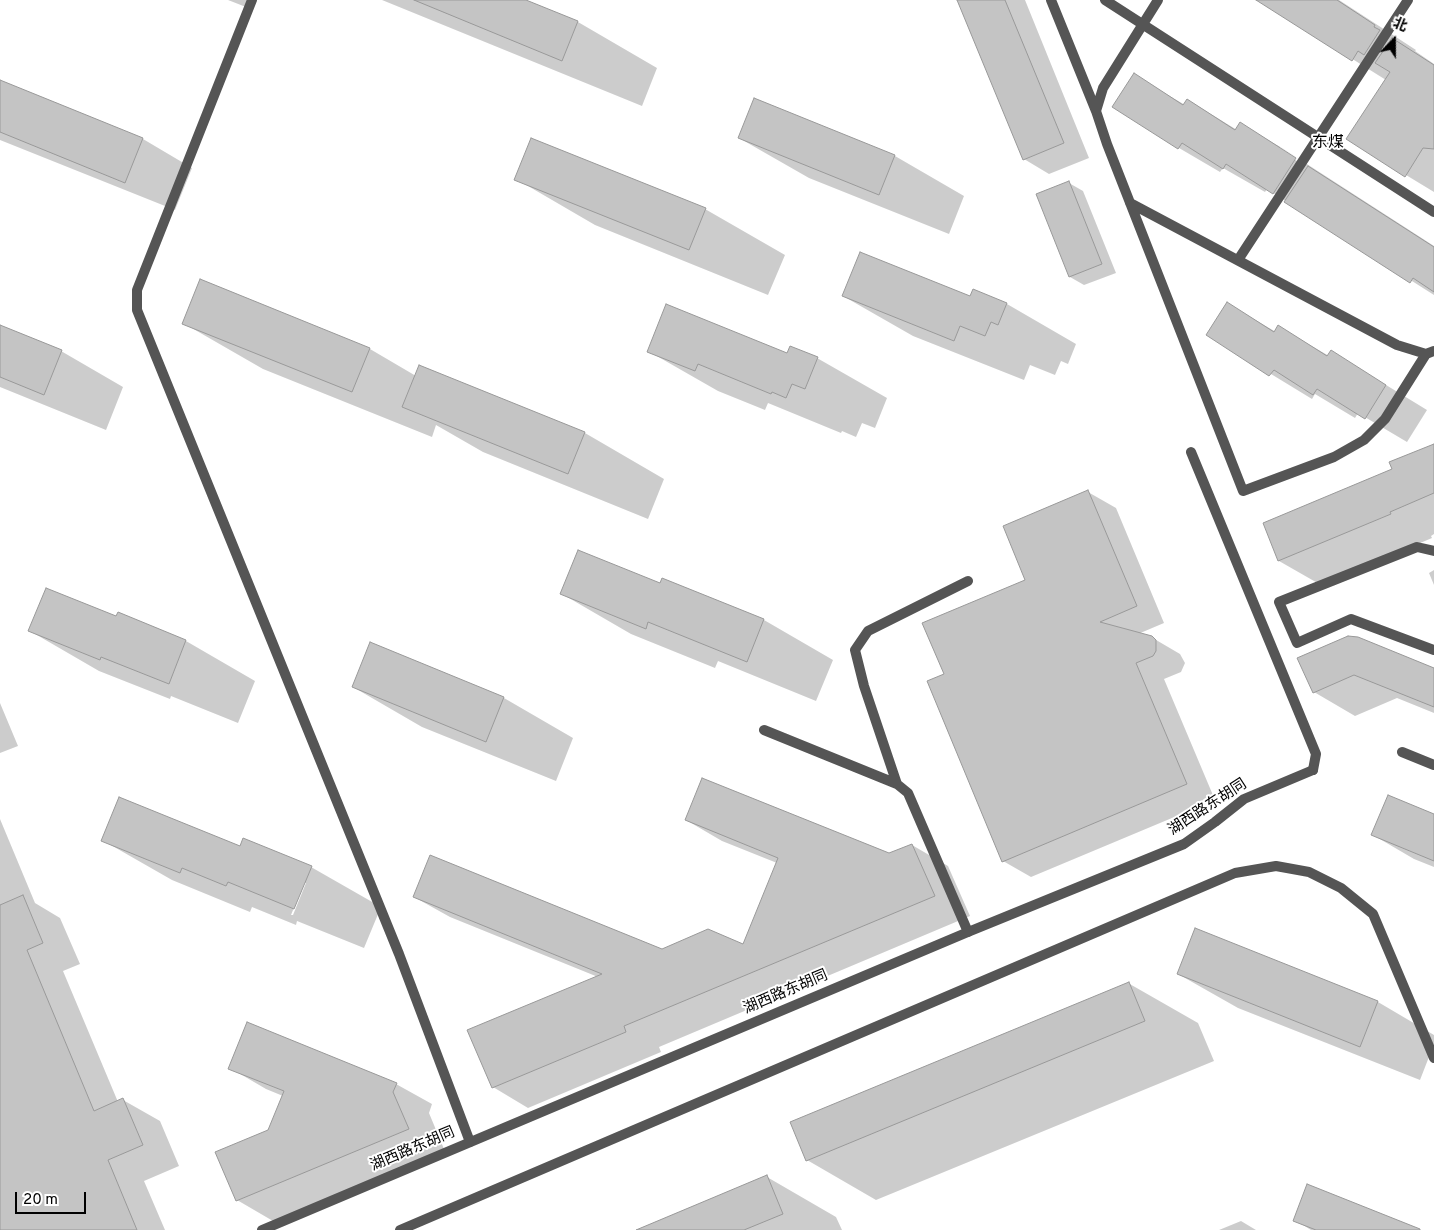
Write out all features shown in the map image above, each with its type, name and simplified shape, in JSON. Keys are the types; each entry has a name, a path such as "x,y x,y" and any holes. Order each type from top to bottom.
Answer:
{"street":[{"path":"252,0 137,290 137,310 396,945 470,1142"},
{"path":"1052,0 1096,110 1130,204 1243,491 1334,457 1364,440 1385,419 1430,353 1397,345 1130,204"},
{"path":"1105,0 1434,212"},
{"path":"1096,110 1103,88 1158,0"},
{"path":"1238,260 1408,0"},
{"name":"湖西路东胡同","path":"262,1230 968,932 1184,844 1216,822 1244,799 1313,770 1316,754 1190,452"},
{"path":"1434,551 1417,548 1279,602 1297,643 1351,619 1434,650"},
{"path":"898,784 864,686 855,650 868,630 968,581"},
{"path":"764,730 898,784 908,793 968,932"},
{"path":"1402,752 1434,765"},
{"path":"400,1230 1235,873 1276,866 1309,872 1341,888 1373,914 1434,1058"}],"building":[{"path":"414,0 526,0 578,21 562,61"},
{"path":"957,0 1005,0 1064,143 1023,160"},
{"path":"1256,0 1337,0 1380,30 1364,55 1358,51 1352,61"},
{"path":"1392,38 1434,65 1434,149 1423,148 1405,177 1346,139 1390,72 1375,63"},
{"path":"1134,73 1183,105 1187,99 1235,130 1240,122 1296,158 1273,194 1226,164 1223,169 1182,143 1178,149 1112,107"},
{"path":"0,80 143,138 125,183 0,132"},
{"path":"754,98 895,155 879,195 738,138"},
{"path":"531,138 706,208 689,250 514,180"},
{"path":"1308,166 1434,247 1434,292 1413,278 1410,283 1284,202"},
{"path":"1069,181 1102,264 1069,277 1036,194"},
{"path":"860,252 970,296 973,289 1007,303 998,325 991,322 985,336 960,326 954,341 842,296"},
{"path":"200,279 370,348 352,392 182,324"},
{"path":"1227,302 1274,332 1278,325 1327,356 1331,350 1386,385 1365,419 1317,389 1313,395 1274,370 1269,376 1206,335"},
{"path":"666,304 787,353 790,346 818,357 805,389 792,384 786,398 772,392 771,394 698,364 695,371 647,352"},
{"path":"0,325 62,350 44,395 0,377"},
{"path":"419,365 585,432 568,474 402,407"},
{"path":"1434,444 1434,493 1390,512 1391,514 1278,561 1263,523 1392,469 1389,462"},
{"path":"1088,490 1137,606 1100,622 1152,636 1156,640 1156,651 1153,656 1136,663 1187,784 1002,862 927,681 944,674 922,623 1025,580 1003,526"},
{"path":"578,550 660,583 662,578 764,619 747,662 648,622 646,629 560,594"},
{"path":"46,588 116,616 118,612 186,640 169,684 101,657 100,660 28,631"},
{"path":"1348,636 1358,637 1434,668 1434,707 1354,675 1313,693 1297,658"},
{"path":"370,642 504,697 486,742 352,687"},
{"path":"702,778 889,853 912,844 935,896 624,1026 626,1032 492,1088 467,1030 602,974 413,897 430,855 662,949 708,929 743,944 778,858 685,820"},
{"path":"1388,795 1434,814 1434,861 1371,835"},
{"path":"119,797 240,846 243,838 312,866 294,909 228,882 226,886 182,868 180,873 101,841"},
{"path":"23,895 43,943 27,950 94,1111 123,1098 143,1145 108,1160 137,1230 0,1230 0,905"},
{"path":"1195,928 1378,1001 1360,1047 1177,974"},
{"path":"1129,982 1145,1021 806,1161 790,1122"},
{"path":"247,1022 397,1083 393,1092 409,1129 236,1201 215,1152 268,1130 284,1091 228,1069"},
{"path":"767,1175 783,1214 744,1230 636,1230"},
{"path":"1307,1184 1420,1230 1316,1230 1293,1221"}],"district":[{"name":"东煤","path":"1328,144"}]}
